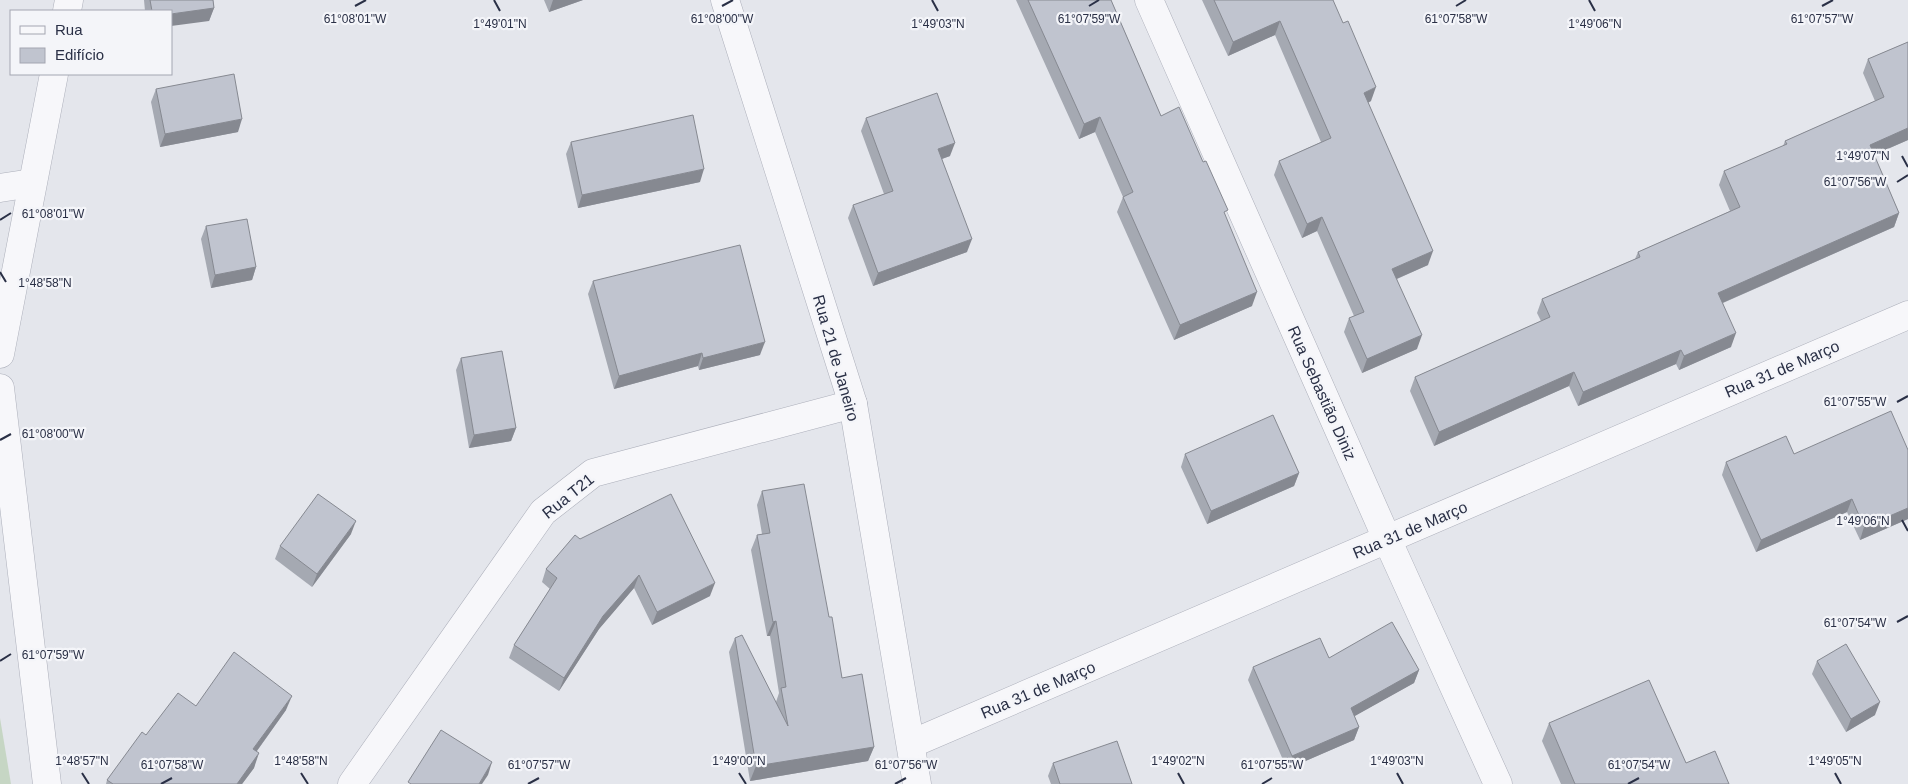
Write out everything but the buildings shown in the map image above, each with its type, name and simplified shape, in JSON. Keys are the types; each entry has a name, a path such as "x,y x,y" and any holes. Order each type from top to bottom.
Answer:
{"street":[{"name":"Rua 21 de Janeiro","path":"725,0 853,404 918,784"},
{"name":"Rua Sebastião Diniz","path":"1149,0 1387,539 1498,784"},
{"path":"0,354 54,75"},
{"path":"0,188 32,183"},
{"name":"Rua 31 de Março","path":"912,744 1908,315"},
{"path":"0,388 47,784"},
{"name":"Rua T21","path":"352,784 544,512 593,473 853,404"}],"green space":[{"path":"0,718 11,784 0,784"}]}
